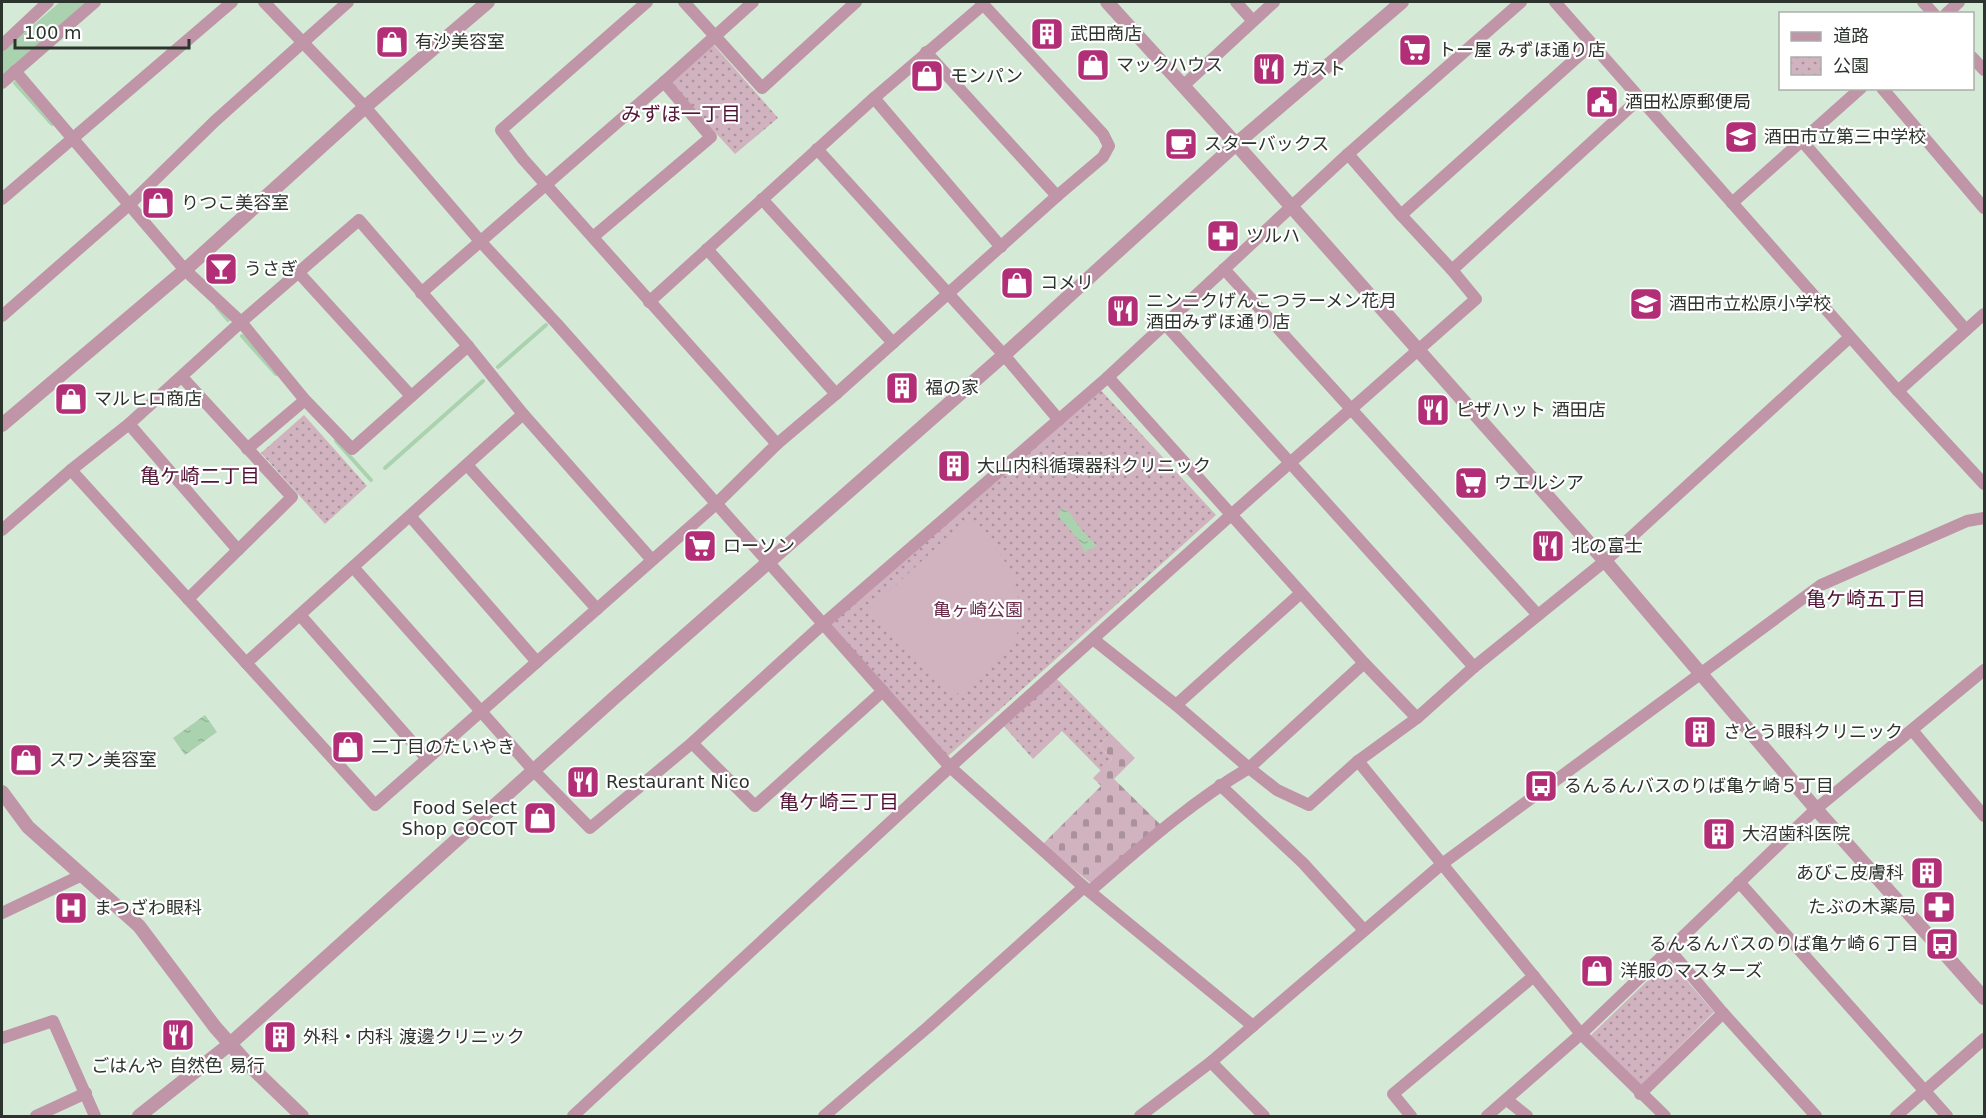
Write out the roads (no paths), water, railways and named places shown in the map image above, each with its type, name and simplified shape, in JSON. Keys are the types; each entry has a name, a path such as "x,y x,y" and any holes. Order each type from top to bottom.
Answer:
{"street":[{"path":"2,45 48,2"},
{"path":"2,83 95,2"},
{"path":"2,199 232,2"},
{"path":"264,2 365,107 480,241 557,324 950,767 1087,889 1253,1026"},
{"path":"2,316 129,205 215,121 348,2"},
{"path":"2,425 185,270 365,107 488,2"},
{"path":"647,2 501,130 523,159 777,444"},
{"path":"684,2 762,88 856,2"},
{"path":"421,293 753,2"},
{"path":"1107,2 1236,144 1605,561 1815,809 1984,998"},
{"path":"1236,2 1252,20"},
{"path":"1183,86 1274,2"},
{"path":"139,1116 230,1044 768,561 1004,355 1236,144 1402,2"},
{"path":"353,567 480,712 590,828 692,743 823,624 1108,377 1348,154 1521,2"},
{"path":"1555,2 1898,391 1984,484"},
{"path":"71,470 375,805 716,504 777,444 1103,156 1109,146 1102,134 982,3 762,198 649,302"},
{"path":"1401,215 1592,44"},
{"path":"926,52 1057,196"},
{"path":"15,71 185,270 241,322 305,400 352,449 468,346"},
{"path":"593,237 711,137 664,82"},
{"path":"1732,203 1859,90"},
{"path":"1884,90 1984,208"},
{"path":"874,98 1001,247"},
{"path":"1452,270 1640,98"},
{"path":"1802,141 1966,330"},
{"path":"817,149 1004,355 1059,420"},
{"path":"573,1116 950,767 1476,299 1348,154"},
{"path":"762,198 893,343"},
{"path":"2,530 71,470 129,424 358,220 468,346 523,414 652,560"},
{"path":"707,249 837,393"},
{"path":"1224,269 1538,615"},
{"path":"299,273 411,396"},
{"path":"1898,391 1984,314"},
{"path":"1165,324 1473,666"},
{"path":"1093,639 1277,790 1309,805 1358,761 1417,718 1473,666 1605,561 1850,337"},
{"path":"182,377 292,497 188,599"},
{"path":"1108,377 1364,663 1417,718"},
{"path":"247,449 305,400"},
{"path":"246,663 523,414"},
{"path":"129,424 238,550"},
{"path":"467,465 597,609"},
{"path":"410,516 537,662"},
{"path":"1140,1116 1210,1062 1442,864 1821,585 1967,522 1984,518"},
{"path":"1176,705 1301,593"},
{"path":"300,615 427,759"},
{"path":"825,1116 1087,889 1220,785 1249,768 1364,663"},
{"path":"1487,1116 1581,1034 1815,809 1984,670"},
{"path":"692,743 755,806 883,691"},
{"path":"1912,730 1984,816"},
{"path":"1358,761 1581,1034 1665,1116"},
{"path":"1220,785 1303,863 1364,930"},
{"path":"2,792 28,827 139,926 230,1044 302,1116"},
{"path":"2,913 82,874"},
{"path":"1738,882 1947,1116"},
{"path":"1669,949 1816,1116"},
{"path":"1412,1116 1393,1094 1534,976"},
{"path":"1640,1094 1723,1013"},
{"path":"2,1038 53,1021 95,1116"},
{"path":"1896,1116 1984,1039"},
{"path":"1210,1062 1264,1116"},
{"path":"36,1116 86,1093"},
{"path":"1507,1100 1527,1116"}],"water":[{"path":"1061,508 1070,513 1097,546 1085,552 1077,538 1058,516"},
{"path":"205,715 217,732 185,755 173,738"}],"waterway":[{"path":"2,66 76,2"},
{"path":"15,83 52,124"},
{"path":"217,307 228,320"},
{"path":"498,367 546,325"},
{"path":"242,336 276,374"},
{"path":"385,468 483,381"},
{"path":"336,441 371,480"}],"place":[{"name":"武田商店","path":"1047,34"},
{"name":"有沙美容室","path":"392,42"},
{"name":"トー屋 みずほ通り店","path":"1415,50"},
{"name":"マックハウス","path":"1093,65"},
{"name":"ガスト","path":"1269,69"},
{"name":"モンパン","path":"927,76"},
{"name":"酒田松原郵便局","path":"1602,102"},
{"name":"酒田市立第三中学校","path":"1741,137"},
{"name":"スターバックス","path":"1181,144"},
{"name":"りつこ美容室","path":"158,203"},
{"name":"ツルハ","path":"1223,236"},
{"name":"うさぎ","path":"221,269"},
{"name":"コメリ","path":"1017,283"},
{"name":"酒田市立松原小学校","path":"1646,304"},
{"name":"ニンニクげんこつラーメン花月 酒田みずほ通り店","path":"1123,311"},
{"name":"福の家","path":"902,388"},
{"name":"マルヒロ商店","path":"71,399"},
{"name":"ピザハット 酒田店","path":"1433,410"},
{"name":"大山内科循環器科クリニック","path":"954,466"},
{"name":"ウエルシア","path":"1471,483"},
{"name":"ローソン","path":"700,546"},
{"name":"北の富士","path":"1548,546"},
{"name":"さとう眼科クリニック","path":"1700,732"},
{"name":"二丁目のたいやき","path":"348,747"},
{"name":"スワン美容室","path":"26,760"},
{"name":"Restaurant Nico","path":"583,782"},
{"name":"るんるんバスのりば亀ケ崎５丁目","path":"1541,786"},
{"name":"Food Select Shop COCOT","path":"540,818"},
{"name":"大沼歯科医院","path":"1719,834"},
{"name":"あびこ皮膚科","path":"1927,873"},
{"name":"たぶの木薬局","path":"1939,907"},
{"name":"まつざわ眼科","path":"71,908"},
{"name":"るんるんバスのりば亀ケ崎６丁目","path":"1942,944"},
{"name":"洋服のマスターズ","path":"1597,971"},
{"name":"ごはんや 自然色 易行","path":"178,1035"},
{"name":"外科・内科 渡邊クリニック","path":"280,1037"}],"district":[{"name":"みずほ一丁目","path":"681,114"},
{"name":"亀ケ崎二丁目","path":"200,476"},
{"name":"亀ケ崎五丁目","path":"1866,599"},
{"name":"亀ケ崎三丁目","path":"839,802"}],"park label":[{"name":"亀ヶ崎公園","path":"978,610"}]}
